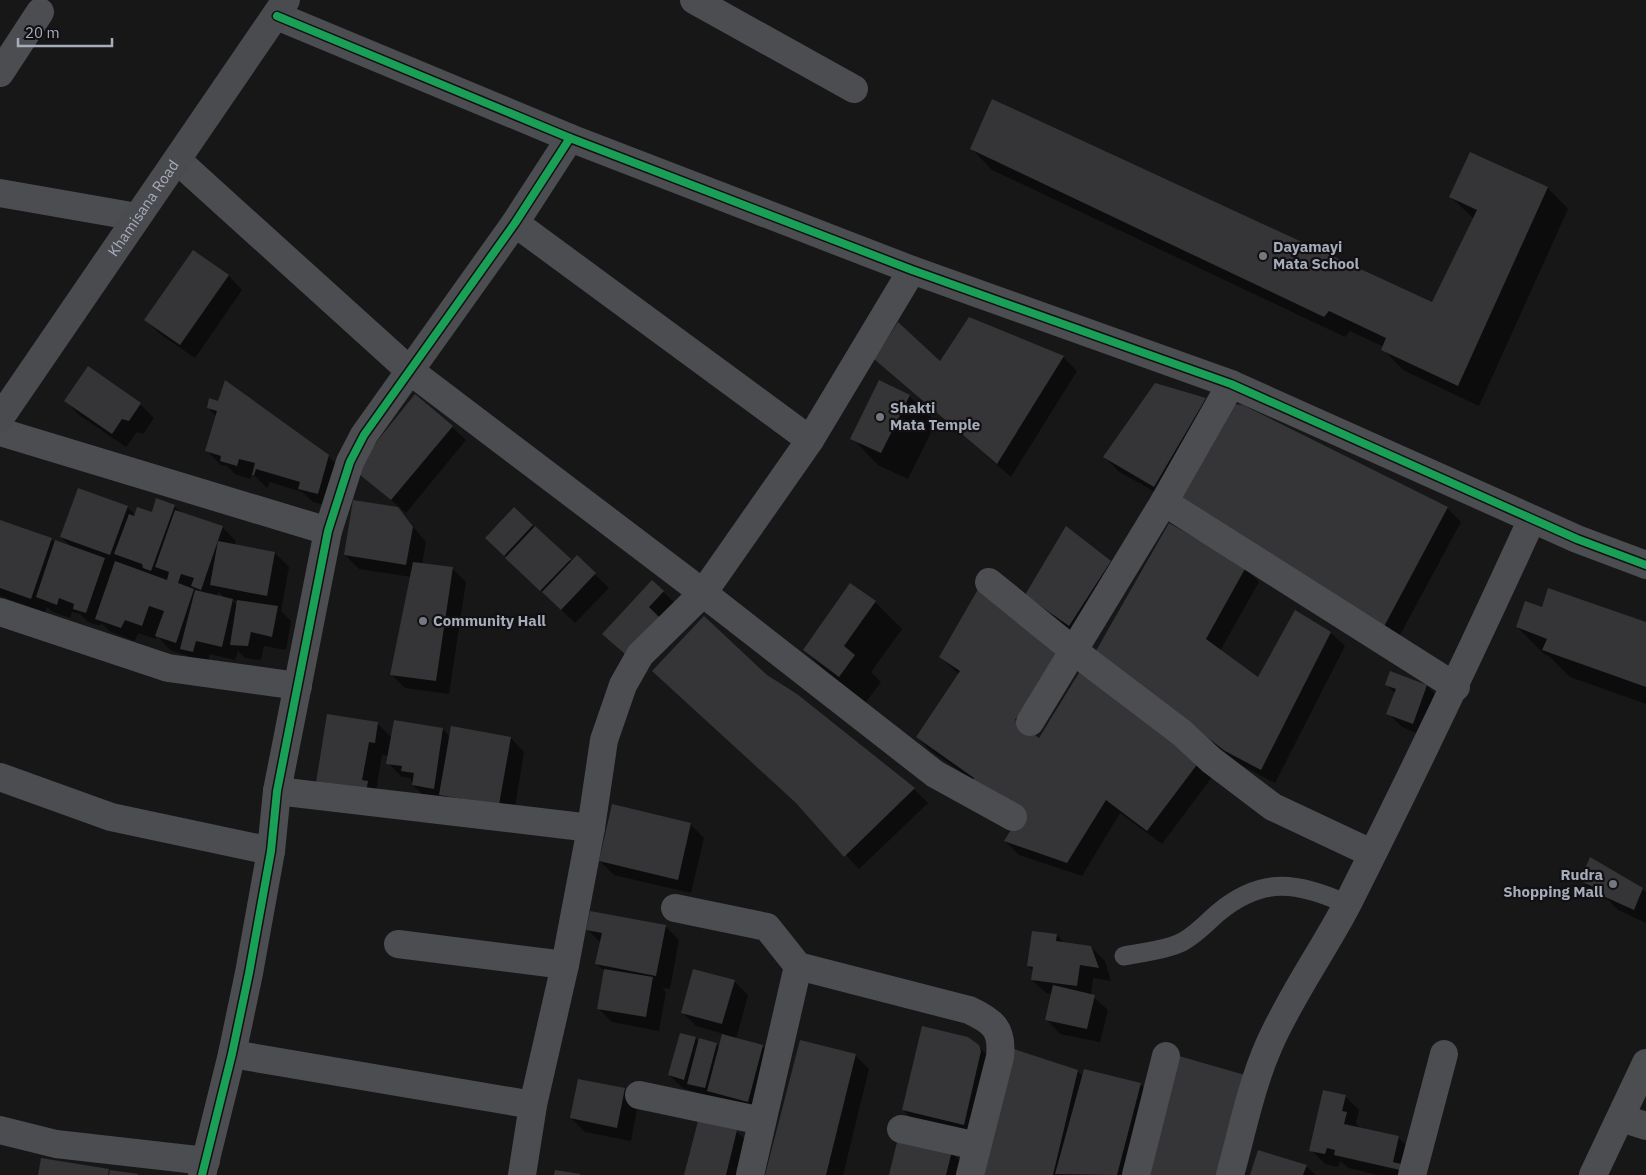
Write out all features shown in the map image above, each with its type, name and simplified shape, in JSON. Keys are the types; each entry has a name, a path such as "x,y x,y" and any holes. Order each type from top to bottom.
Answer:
{"street":[{"path":"694,0 854,89"},
{"path":"282,8 570,138 912,270 1232,384 1577,539 1646,565"},
{"name":"Khamisana Road","path":"0,418 282,8"},
{"path":"0,73 40,12"},
{"path":"0,1130 56,1144 204,1168 232,1054 271,851 278,791 328,531 350,462 364,435 515,223 570,138"},
{"path":"177,160 409,370 703,593 935,774 1013,817"},
{"path":"0,193 137,217"},
{"path":"515,223 810,440"},
{"path":"522,1175 533,1105 565,964 591,828 604,740 623,685 640,655 703,593 810,440 912,270"},
{"path":"1030,722 1164,502 1232,384"},
{"path":"0,432 328,531"},
{"path":"1164,502 1456,687"},
{"path":"1230,1175 1259,1070 1268,1047 1286,1010 1347,904 1456,687 1532,519"},
{"path":"989,582 1074,651 1182,732 1211,760 1273,807 1372,853"},
{"path":"0,612 168,668 298,686"},
{"path":"0,777 111,817 271,851"},
{"path":"278,791 591,828"},
{"path":"674,908 767,927 798,966 969,1010 991,1022 998,1031 1001,1043 1000,1057 970,1175"},
{"path":"398,944 565,964"},
{"path":"750,1175 798,966"},
{"path":"232,1054 533,1105"},
{"path":"1412,1175 1444,1054"},
{"path":"1136,1175 1166,1056"},
{"path":"1593,1175 1634,1122 1646,1063"},
{"path":"639,1095 762,1120"},
{"path":"901,1129 977,1146"}],"lane":[{"path":"1124,956 1181,943 1230,903 1252,890 1286,886 1322,892 1347,904"}],"building":[{"name":"Dayamayi Mata School","path":"992,99 1432,302 1477,210 1449,197 1470,152 1548,187 1458,386 1381,350 1386,338 1329,311 1324,317 970,149"},
{"path":"193,250 229,275 180,345 144,320"},
{"path":"969,317 1064,356 997,464 874,359 898,322 940,361"},
{"path":"88,366 141,403 129,421 122,419 112,434 64,401"},
{"path":"225,380 329,455 318,494 298,489 300,482 256,469 254,475 252,475 255,463 239,459 237,466 220,461 221,456 205,451 217,411 207,408 209,398 218,401"},
{"name":"Shakti Mata Temple","path":"879,380 910,395 881,453 850,439"},
{"path":"1155,383 1206,398 1154,487 1103,457"},
{"path":"415,394 453,426 391,500 354,470"},
{"path":"1234,404 1243,405 1448,507 1380,634 1176,499"},
{"path":"78,488 128,506 110,555 60,537"},
{"path":"156,498 175,505 151,571 143,568 142,564 114,554 129,514 134,516 137,507 152,512"},
{"path":"353,500 398,507 413,527 406,565 344,555"},
{"path":"514,507 533,525 504,556 485,538"},
{"path":"175,510 223,526 201,590 191,586 194,578 181,574 178,583 194,589 176,643 155,636 164,611 149,606 142,626 125,620 121,628 95,619 115,561 167,580 169,572 155,567"},
{"path":"0,520 52,538 31,599 0,588"},
{"path":"1169,523 1246,567 1206,639 1258,677 1295,610 1331,632 1261,770 1225,751 1137,684 1093,656"},
{"path":"535,526 571,559 540,591 505,558"},
{"path":"1066,526 1111,561 1069,626 1025,595"},
{"path":"55,540 105,558 86,613 73,609 74,604 59,598 57,605 36,597"},
{"path":"218,541 275,552 267,596 210,585"},
{"path":"577,555 596,573 561,610 542,592"},
{"name":"Community Hall","path":"413,562 453,567 436,681 390,675"},
{"path":"652,580 664,591 649,607 660,618 626,655 602,634"},
{"path":"850,583 876,601 844,646 855,655 839,677 803,650"},
{"path":"981,584 1062,649 1015,720 1039,738 1080,671 1199,762 1147,831 1106,800 1067,863 1004,841 1024,809 972,781 974,778 916,737 960,671 939,657"},
{"path":"1548,588 1646,622 1646,687 1542,650 1547,639 1516,627 1525,601 1542,607"},
{"path":"195,590 233,599 222,647 196,641 193,652 180,649"},
{"path":"237,600 278,606 272,637 251,632 248,646 230,645"},
{"path":"704,616 767,675 797,694 915,788 844,857 796,803 652,671"},
{"path":"1390,671 1427,685 1413,724 1386,714 1396,689 1385,685"},
{"path":"327,714 378,722 375,743 369,742 362,780 368,781 365,797 315,789"},
{"path":"394,720 443,728 434,789 412,785 414,773 401,771 402,766 386,764"},
{"path":"451,726 511,737 499,805 439,795"},
{"path":"612,804 691,823 678,880 599,861"},
{"name":"Rudra Shopping Mall","path":"1590,857 1643,888 1634,910 1603,896 1602,891 1580,881"},
{"path":"590,911 666,925 656,976 595,964 602,933 586,930"},
{"path":"1032,931 1057,934 1056,941 1091,946 1099,968 1080,965 1077,986 1031,980 1033,967 1027,966"},
{"path":"604,969 653,977 646,1017 597,1009"},
{"path":"693,969 735,980 722,1024 681,1013"},
{"path":"1053,985 1095,995 1087,1029 1045,1020"},
{"path":"922,1026 968,1037 979,1045 981,1051 964,1125 902,1110"},
{"path":"680,1033 696,1037 684,1080 668,1075"},
{"path":"722,1034 763,1045 748,1102 707,1091"},
{"path":"699,1038 717,1043 705,1088 687,1084"},
{"path":"800,1040 856,1054 826,1175 765,1175"},
{"path":"1011,1048 1078,1070 1053,1175 979,1175"},
{"path":"1179,1056 1245,1075 1217,1175 1150,1175"},
{"path":"1084,1069 1141,1083 1117,1175 1055,1174"},
{"path":"578,1079 625,1088 617,1128 570,1118"},
{"path":"1323,1090 1346,1095 1342,1111 1347,1112 1344,1124 1399,1136 1393,1162 1401,1164 1400,1170 1334,1155 1335,1150 1327,1148 1325,1154 1309,1151"},
{"path":"698,1121 737,1130 726,1175 684,1175"},
{"path":"898,1138 952,1151 946,1175 889,1175"},
{"path":"1258,1150 1307,1165 1303,1175 1250,1175"},
{"path":"41,1158 109,1169 108,1175 38,1175"},
{"path":"110,1170 138,1174 138,1175 109,1175"},
{"path":"555,1170 580,1174 580,1175 554,1175"}],"cycle path":[{"path":"277,16 570,138 912,270 1231,384 1577,539 1646,565"},
{"path":"202,1175 232,1054 249,973 271,851 277,791 328,531 350,462 364,435 515,223 570,138"}],"place":[{"name":"Dayamayi Mata School","path":"1263,256"},
{"name":"Shakti Mata Temple","path":"880,417"},
{"name":"Community Hall","path":"423,621"},
{"name":"Rudra Shopping Mall","path":"1613,884"}]}
